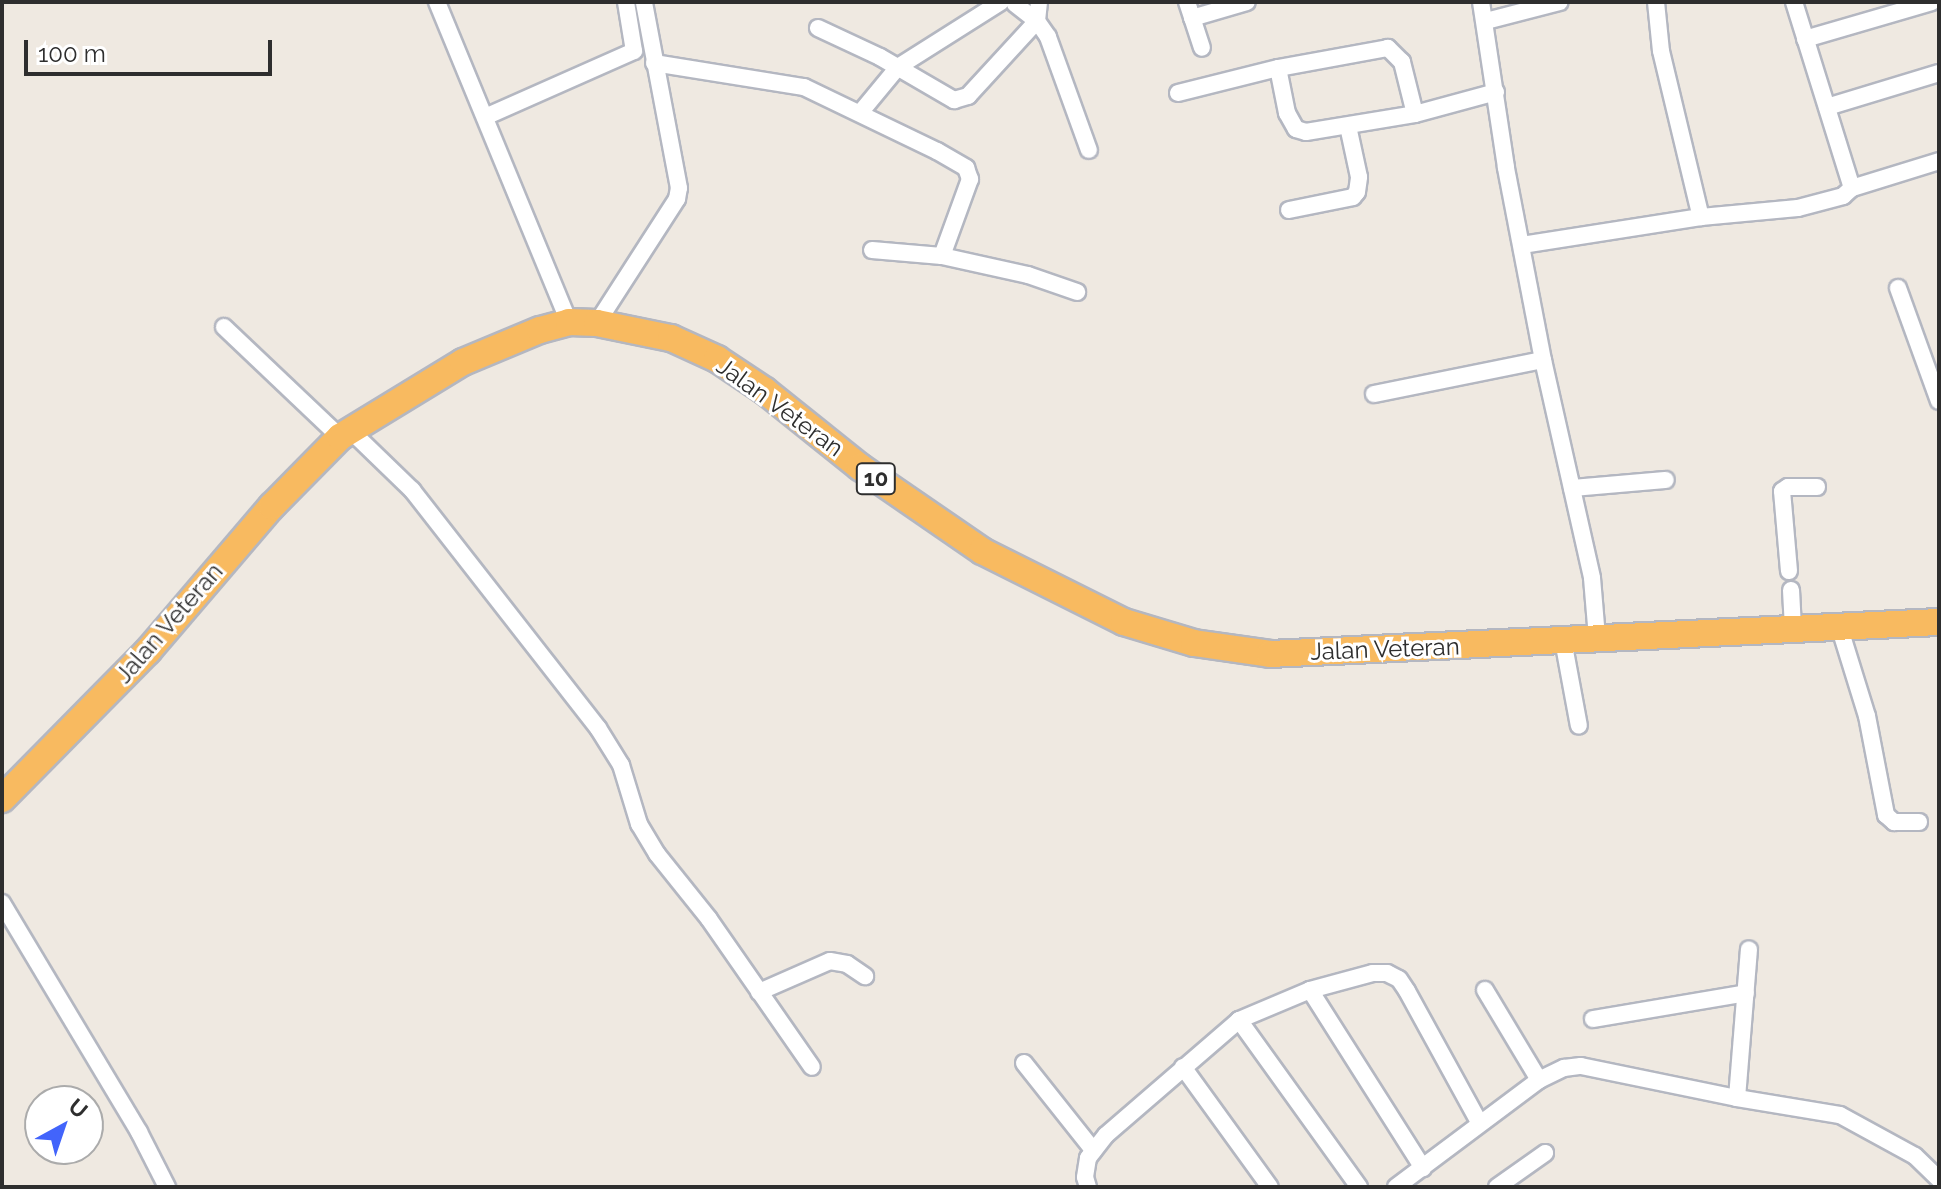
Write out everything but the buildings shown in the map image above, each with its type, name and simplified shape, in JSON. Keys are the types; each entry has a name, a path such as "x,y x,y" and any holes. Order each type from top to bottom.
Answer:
{"highway":[{"name":"Jalan Veteran","path":"2,799 148,651 272,506 344,433 463,362 540,330 569,322 597,323 671,338 717,359 765,391 872,476 982,551 1124,622 1168,637 1270,654 1939,622"}],"street":[{"path":"437,2 569,322"},
{"path":"485,117 634,51 626,2"},
{"path":"597,323 677,199 678,174 644,2"},
{"path":"818,28 898,67 948,99 961,99 1037,21 1039,2"},
{"path":"1202,48 1188,6 1247,2"},
{"path":"1481,2 1506,168 1543,360 1592,578 1597,638"},
{"path":"1486,21 1560,2"},
{"path":"1656,2 1661,51 1701,217"},
{"path":"1794,2 1852,188"},
{"path":"1805,39 1884,9 1932,2"},
{"path":"860,113 898,67 1008,3 1037,21 1048,37 1089,150"},
{"path":"1178,93 1278,68 1388,48 1402,62 1415,114"},
{"path":"654,63 784,81 860,113 937,151 969,174 942,256"},
{"path":"1278,68 1287,113 1296,129 1306,132 1415,114 1496,92"},
{"path":"1827,107 1939,73"},
{"path":"1289,210 1353,197 1357,192 1359,177 1348,126"},
{"path":"1522,245 1701,217 1798,208 1843,196 1852,188 1939,161"},
{"path":"872,250 942,256 1028,275 1077,292"},
{"path":"1898,288 1939,401"},
{"path":"224,327 412,490 590,717 621,765 639,824 648,840 812,1067"},
{"path":"1374,394 1543,360"},
{"path":"1572,488 1666,480"},
{"path":"1789,571 1782,491 1788,487 1817,487"},
{"path":"1791,590 1793,628"},
{"path":"1840,629 1867,716 1886,815 1894,822 1919,822"},
{"path":"1563,640 1579,726"},
{"path":"2,903 139,1132 167,1187"},
{"path":"1737,1098 1749,949"},
{"path":"759,992 830,961 847,964 865,976"},
{"path":"1088,1187 1085,1177 1088,1158 1106,1135 1239,1020 1310,990 1373,973 1387,973 1399,979 1479,1122"},
{"path":"1310,990 1423,1168"},
{"path":"1485,990 1539,1080"},
{"path":"1593,1019 1746,993"},
{"path":"1239,1020 1359,1187"},
{"path":"1024,1063 1094,1151"},
{"path":"1183,1067 1270,1187"},
{"path":"1396,1187 1539,1080 1564,1068 1599,1067 1737,1098 1825,1111 1854,1121 1915,1156 1939,1179"},
{"path":"1497,1187 1545,1153"}]}
